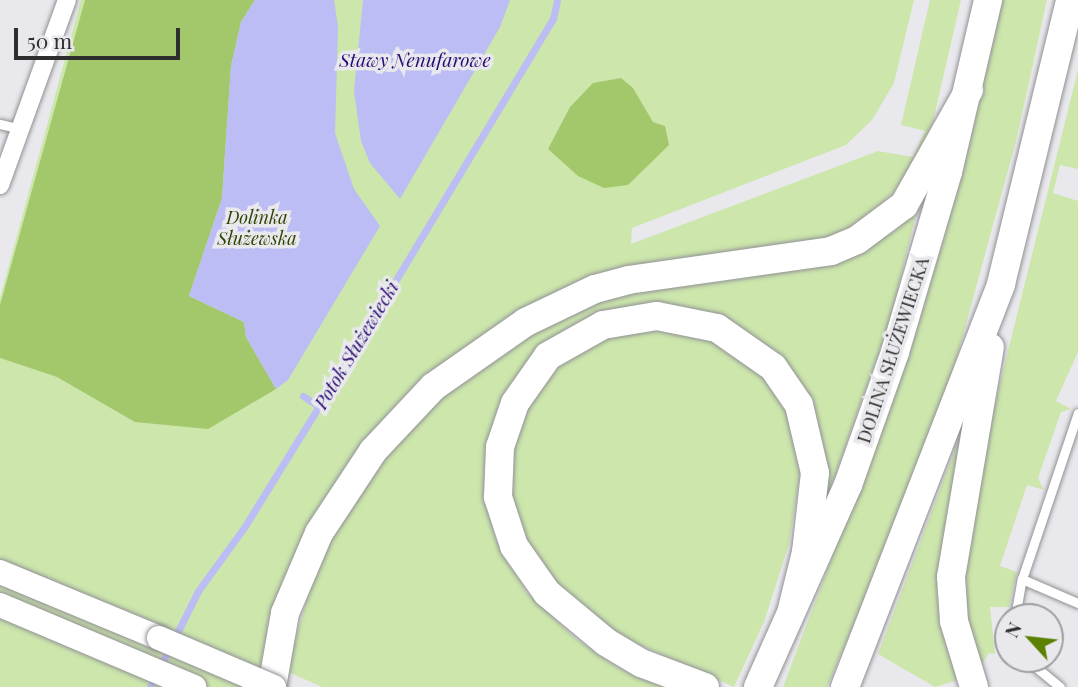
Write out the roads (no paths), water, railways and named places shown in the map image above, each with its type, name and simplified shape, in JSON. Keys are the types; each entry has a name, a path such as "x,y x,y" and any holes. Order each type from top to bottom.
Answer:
{"main road":[{"name":"DOLINA SŁUŻEWIECKA","path":"758,687 848,485 878,400 969,90 988,0"},
{"path":"974,687 954,621 953,554 1001,284 1070,0"},
{"path":"273,687 285,613 319,533 373,452 433,387 526,322 595,289 628,280 831,251 857,240 904,205 969,90"},
{"path":"845,687 865,642 1001,284"},
{"path":"705,687 641,663 595,635 547,593 514,546 498,497 500,447 515,403 548,356 603,325 657,316 717,328 764,358 799,405 813,447 813,500 792,609"}],"street":[{"path":"0,185 18,128 67,0"},
{"path":"0,572 273,687"},
{"path":"0,605 194,687"}],"lane":[{"path":"0,124 18,128"},
{"path":"1018,603 1022,579 1078,414"},
{"path":"1022,579 1078,603"},
{"path":"1043,673 1060,687"}],"water":[{"name":"Stawy Nenufarowe","path":"255,0 334,0 338,26 335,133 354,189 380,226 288,380 276,389 246,337 244,322 189,296 222,198 231,66 241,22"},
{"name":"Stawy Nenufarowe","path":"363,0 510,0 500,27 400,199 370,163 361,141 354,91"}],"waterway":[{"name":"Potok Służewiecki","path":"150,687 198,591 245,526 355,348 553,19 557,0"},
{"path":"303,396 317,405"}],"park label":[{"name":"Dolinka Służewska","path":"257,228"}]}
